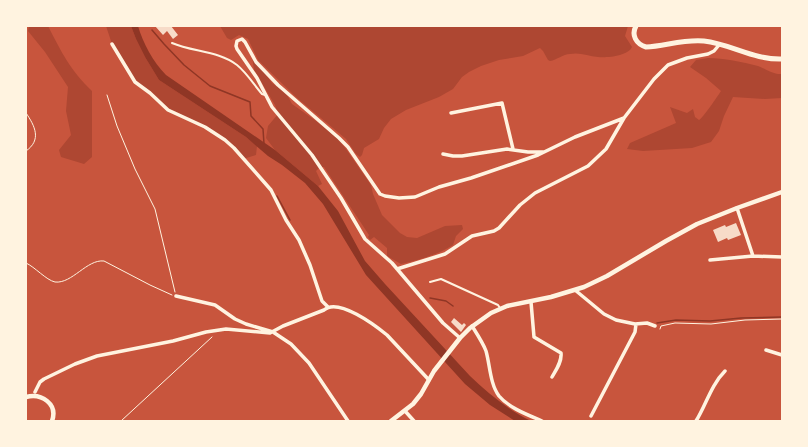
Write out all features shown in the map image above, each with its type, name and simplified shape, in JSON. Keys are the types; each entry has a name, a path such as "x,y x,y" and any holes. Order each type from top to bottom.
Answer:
{"main road":[{"path":"636,26 634,30 635,40 640,46 646,47 704,41 761,57 782,59"}],"street":[{"path":"460,338 443,323 397,269 365,240 315,160 272,107 237,49 236,43 238,40 242,39 245,42 256,62 278,85 348,147 377,191 382,195 392,198 415,197 439,187 528,159 600,126 624,118"},
{"path":"112,44 136,82 150,92 168,110 205,126 225,140 234,148 271,190 286,220 299,240 310,265 322,301 328,307"},
{"path":"397,269 445,254 472,236 499,228 520,205 535,193 588,166 606,149 624,118 654,79 668,65 687,58 708,54 714,51 719,45"},
{"path":"451,113 502,103 513,149"},
{"path":"443,154 462,156 492,150 513,149 528,152 544,152"},
{"path":"391,421 405,411 421,394 440,364 460,338 472,326 490,313 500,308 531,302 575,290 607,276 690,227 782,192"},
{"path":"737,208 753,256"},
{"path":"710,260 753,256 782,257"},
{"path":"575,290 604,314 616,320 636,324 647,323 655,326"},
{"path":"176,296 215,304 246,324 273,332 291,344 304,356 348,421"},
{"path":"531,302 534,337 561,353 561,360 552,377"},
{"path":"34,392 40,382 44,379 75,364 92,358 214,331 236,330 268,334 283,326 333,306 355,314 377,327 387,335 429,380"},
{"path":"591,416 635,332 636,324"},
{"path":"472,326 485,349 493,382 498,395 524,414 542,421"},
{"path":"766,350 782,355"},
{"path":"696,421 702,412 715,383 725,371"},
{"path":"26,397 37,396 49,402 54,413 52,421"},
{"path":"405,411 414,421"}],"lane":[{"path":"172,43 185,48 217,55 231,61 242,70 262,94 266,95"},
{"path":"430,282 441,279 472,292 498,305 500,308"}],"path":[{"path":"107,95 117,126 135,169 155,209 176,296"},
{"path":"26,113 35,130 34,143 26,151"},
{"path":"26,263 56,282 68,278 96,261 104,261 150,285 176,296"},
{"path":"660,329 661,326 674,323 711,324 744,320 782,319"},
{"path":"121,421 208,341 214,334 214,331"}],"shaded area":[{"path":"29,26 48,26 62,53 72,68 92,91 92,157 84,164 61,157 59,150 71,135 66,111 68,87 45,52 28,31"},
{"path":"106,26 131,26 145,57 159,80 246,137 257,146 256,155 243,159 234,148 214,132 175,114 135,82 112,44"},
{"path":"131,26 138,26 149,52 166,75 275,150 318,186 338,211 365,261 385,284 470,376 499,401 514,412 531,421 515,421 490,405 465,384 366,275 323,204 305,183 268,156 246,137 159,80 145,57"},
{"path":"220,26 628,26 625,36 632,47 630,50 622,54 612,57 574,54 565,55 550,61 540,48 523,56 499,60 481,66 462,77 453,89 439,97 406,110 391,119 384,128 379,139 364,148 360,157 356,154 346,139 297,98 258,60 248,39 239,35 231,40 227,38"},
{"path":"252,56 272,83 286,93 292,104 337,138 371,185 373,194 382,215 400,233 407,237 417,238 445,226 462,225 463,229 456,236 453,245 428,257 401,264 387,256 387,248 374,237 370,240 368,237 369,235 324,167 320,167 316,171 322,184 318,186 275,150 266,138 268,126 278,114 275,105 254,70"},
{"path":"708,58 727,59 746,63 758,66 773,73 782,74 782,98 765,99 733,97 719,131 711,142 692,148 643,151 627,149 630,143 676,123 670,107 687,113 693,109 695,117 699,120 704,115 721,91 690,67 696,60"}],"building":[{"path":"155,26 171,26 178,35 173,39 167,31 163,35"},
{"path":"736,223 741,235 728,240 727,238 718,242 713,230 725,225 726,227"},
{"path":"454,318 462,325 464,323 466,325 461,332 451,322"}],"waterway":[{"path":"152,30 184,65 210,86 250,102 251,116 263,129 264,144"},
{"path":"277,196 290,220"},
{"path":"430,298 446,301 453,306"},
{"path":"657,323 676,320 710,321 741,318 782,317"}]}
